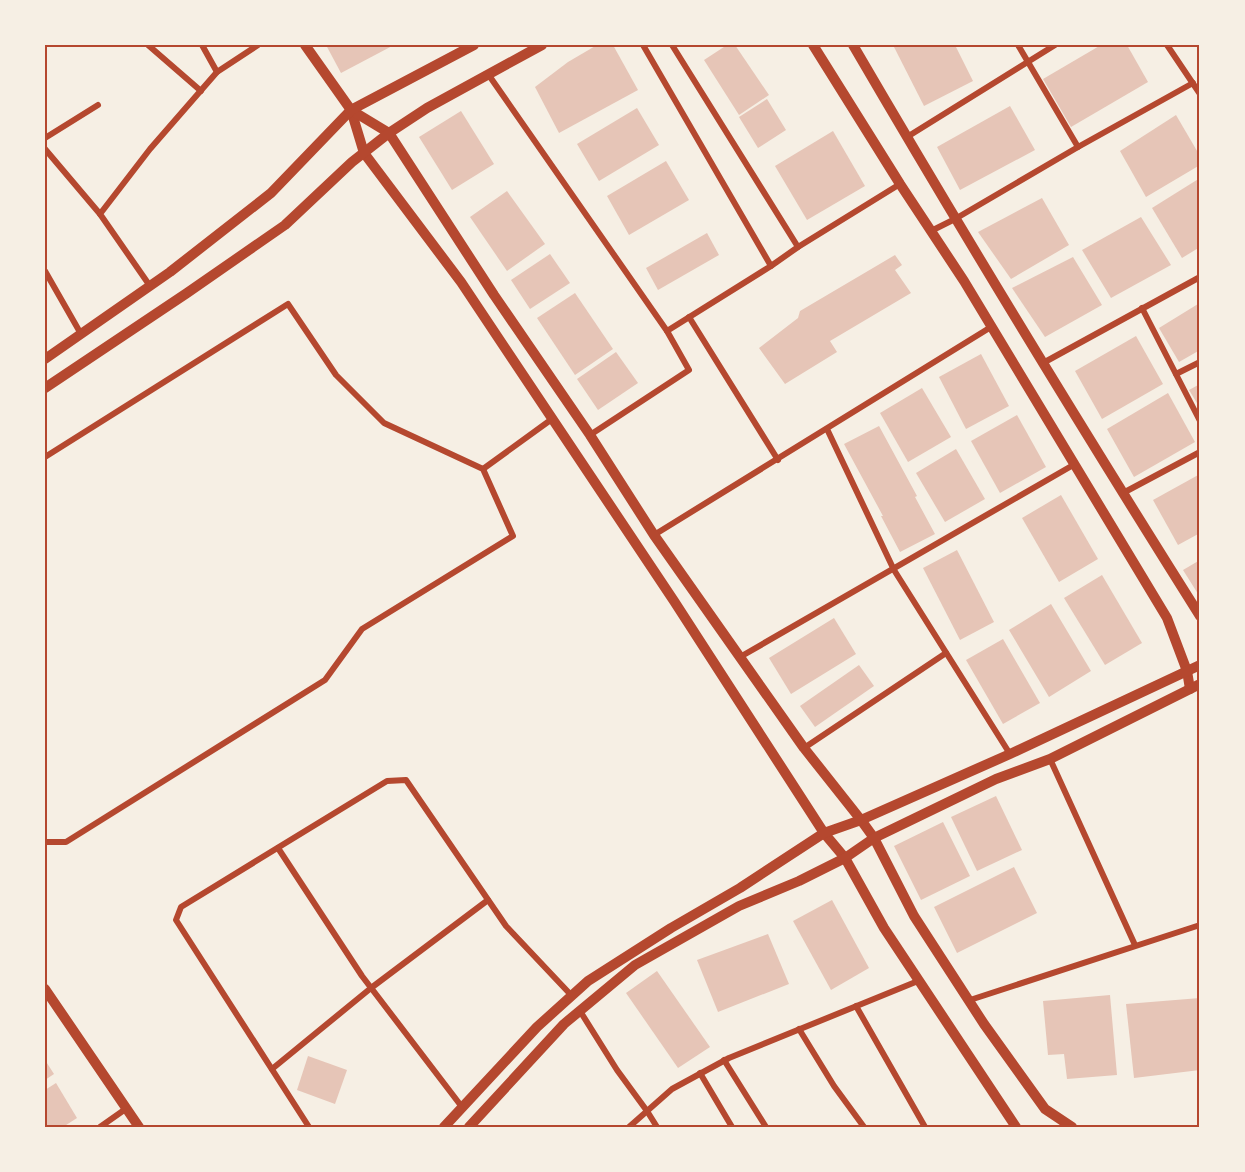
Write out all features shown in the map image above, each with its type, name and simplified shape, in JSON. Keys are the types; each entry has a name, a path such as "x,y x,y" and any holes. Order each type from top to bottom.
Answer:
{"street":[{"path":"148,45 201,91"},
{"path":"202,45 217,72"},
{"path":"100,214 150,149 217,72 258,45"},
{"path":"305,45 351,110 364,153 461,282 674,601 824,833 845,858 884,928 1016,1127"},
{"path":"45,359 170,272 271,193 351,110 474,45"},
{"path":"45,388 285,225 352,162 389,133 427,108 542,45"},
{"path":"643,45 771,266"},
{"path":"672,45 798,247"},
{"path":"469,1127 564,1024 635,965 739,906 799,881 845,858 874,838 996,779 1050,759 1195,686 1167,618 964,281 813,45"},
{"path":"853,45 1043,363 1200,615"},
{"path":"1018,45 1078,147"},
{"path":"907,137 1055,45"},
{"path":"1167,45 1200,94"},
{"path":"488,74 667,331 689,370 590,435"},
{"path":"931,231 956,219 1193,83"},
{"path":"45,138 98,105"},
{"path":"351,110 389,133 654,535 804,748 874,838 914,916 984,1024 1045,1109 1072,1127"},
{"path":"45,150 100,214 150,286"},
{"path":"667,331 900,184"},
{"path":"45,271 81,334"},
{"path":"1043,363 1200,277"},
{"path":"45,457 288,304 336,375 384,423 483,469 513,536 362,629 325,680 66,842 45,842"},
{"path":"1142,308 1200,421"},
{"path":"688,317 778,460"},
{"path":"654,535 991,327"},
{"path":"1176,374 1200,362"},
{"path":"483,469 552,419"},
{"path":"827,429 894,570 1010,754"},
{"path":"1123,493 1200,452"},
{"path":"739,658 1074,464"},
{"path":"804,748 946,653"},
{"path":"444,1127 537,1027 598,975 671,928 740,888 824,833 861,820 1010,754 1200,665"},
{"path":"1050,759 1135,945"},
{"path":"309,1127 176,920 181,907 387,781 406,780 506,926 572,996"},
{"path":"278,848 370,988 462,1107"},
{"path":"272,1069 370,988 488,900"},
{"path":"970,1000 1200,925"},
{"path":"629,1127 672,1089 724,1060 918,981"},
{"path":"45,988 139,1127"},
{"path":"856,1006 925,1127"},
{"path":"580,1011 617,1070 657,1127"},
{"path":"799,1029 834,1086 864,1127"},
{"path":"724,1060 766,1127"},
{"path":"700,1073 732,1127"},
{"path":"100,1127 127,1108"}],"building":[{"path":"326,45 394,45 341,73"},
{"path":"597,45 613,45 638,90 559,133 535,87 568,62"},
{"path":"727,45 735,45 769,95 739,115 704,60"},
{"path":"893,45 955,45 973,81 924,106"},
{"path":"1101,45 1127,45 1148,82 1071,127 1043,79"},
{"path":"767,99 786,130 758,148 739,117"},
{"path":"1010,106 1035,150 960,190 937,147"},
{"path":"637,108 659,145 599,181 577,144"},
{"path":"461,111 494,164 452,190 419,137"},
{"path":"1176,115 1200,156 1200,165 1146,197 1120,151"},
{"path":"833,131 865,186 807,220 775,166"},
{"path":"666,161 689,200 629,235 607,196"},
{"path":"1200,178 1200,247 1182,258 1152,208"},
{"path":"507,191 545,244 507,271 470,217"},
{"path":"1042,198 1069,245 1011,279 978,232"},
{"path":"1141,217 1171,265 1111,298 1082,250"},
{"path":"707,233 719,255 658,290 646,268"},
{"path":"550,254 570,283 530,309 511,280"},
{"path":"895,255 902,265 895,270 911,293 830,341 837,352 785,384 759,348 798,318 800,311"},
{"path":"1073,257 1102,305 1045,337 1012,288"},
{"path":"575,293 613,349 575,375 537,318"},
{"path":"1198,304 1200,307 1200,350 1179,362 1159,328"},
{"path":"1136,336 1163,384 1102,419 1075,371"},
{"path":"616,352 638,383 598,410 577,379"},
{"path":"981,354 1009,406 966,429 939,377"},
{"path":"1200,384 1200,408 1189,390"},
{"path":"922,388 951,437 908,462 880,413"},
{"path":"1168,393 1195,442 1134,477 1107,429"},
{"path":"1017,415 1046,467 1000,493 971,441"},
{"path":"879,426 935,534 900,552 844,444"},
{"path":"956,449 985,499 945,522 916,473"},
{"path":"1200,474 1200,533 1178,545 1153,500"},
{"path":"1061,495 1098,559 1059,582 1022,518"},
{"path":"957,550 994,622 960,640 923,568"},
{"path":"1200,560 1200,597 1183,570"},
{"path":"1102,575 1142,643 1105,665 1064,598"},
{"path":"1051,604 1091,671 1049,697 1009,630"},
{"path":"834,618 856,654 791,694 769,658"},
{"path":"1003,639 1040,703 1003,724 966,660"},
{"path":"859,665 874,686 815,727 800,706"},
{"path":"996,796 1022,850 977,871 951,817"},
{"path":"943,822 970,876 921,900 894,846"},
{"path":"1014,867 1037,913 957,953 934,907"},
{"path":"832,900 869,968 831,990 793,921"},
{"path":"768,934 789,984 718,1012 697,960"},
{"path":"657,971 710,1047 678,1068 626,993"},
{"path":"1110,995 1117,1075 1067,1079 1064,1054 1048,1055 1043,1001"},
{"path":"1200,998 1200,1070 1134,1078 1126,1004"},
{"path":"308,1056 347,1070 335,1104 297,1090"},
{"path":"45,1060 54,1074 45,1080"},
{"path":"56,1083 77,1118 63,1127 45,1127 45,1090"}]}
